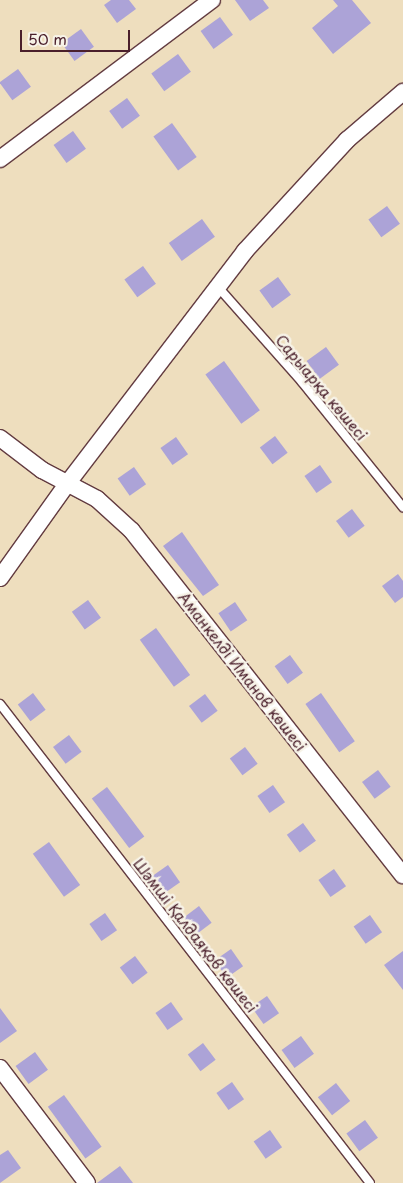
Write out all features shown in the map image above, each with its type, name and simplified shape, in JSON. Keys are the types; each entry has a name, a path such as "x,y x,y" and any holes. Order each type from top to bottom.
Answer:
{"street":[{"path":"0,159 212,0"},
{"path":"0,578 67,484 245,251 347,140 402,95"},
{"name":"Аманкелді Иманов көшесі","path":"0,438 42,470 97,499 132,531 403,875"},
{"path":"0,1068 87,1183"}],"lane":[{"name":"Сарыарқа көшесі","path":"218,287 302,382 403,507"},
{"name":"Шәмші Қалдаяқов көшесі","path":"0,704 370,1183"}],"building":[{"path":"111,0 129,0 136,9 117,23 104,5"},
{"path":"235,0 263,0 269,8 250,21"},
{"path":"333,0 352,0 371,23 333,54 312,28 338,6"},
{"path":"220,17 233,35 214,49 201,31"},
{"path":"81,29 94,47 75,61 62,43"},
{"path":"178,54 191,72 164,91 151,73"},
{"path":"18,69 31,87 12,100 0,82"},
{"path":"127,98 140,116 122,129 109,111"},
{"path":"172,123 197,157 178,170 153,137"},
{"path":"73,131 86,149 67,163 54,145"},
{"path":"387,206 400,224 381,237 368,220"},
{"path":"202,219 215,237 182,261 169,243"},
{"path":"143,266 156,284 137,297 124,280"},
{"path":"278,277 291,295 272,308 259,291"},
{"path":"326,347 339,365 320,379 307,361"},
{"path":"224,361 260,410 241,424 205,375"},
{"path":"275,436 288,453 272,464 260,447"},
{"path":"176,437 188,454 172,465 160,448"},
{"path":"320,465 332,482 316,493 304,476"},
{"path":"134,467 146,484 130,496 118,478"},
{"path":"352,509 365,526 349,538 336,521"},
{"path":"182,532 219,585 203,596 163,546"},
{"path":"398,574 403,581 403,597 395,603 382,586"},
{"path":"88,600 101,618 85,630 72,612"},
{"path":"235,602 247,620 231,631 218,613"},
{"path":"156,628 190,675 174,687 140,640"},
{"path":"290,655 303,673 288,684 275,666"},
{"path":"33,693 46,710 30,721 18,704"},
{"path":"321,693 355,741 339,752 305,704"},
{"path":"205,694 218,711 202,723 189,706"},
{"path":"69,735 82,752 66,764 53,747"},
{"path":"245,747 258,764 242,775 230,758"},
{"path":"378,770 391,787 375,799 362,782"},
{"path":"273,785 285,802 269,813 257,796"},
{"path":"107,787 144,837 129,848 92,798"},
{"path":"303,823 316,841 300,853 287,835"},
{"path":"49,842 80,885 64,897 33,854"},
{"path":"168,865 180,882 164,894 152,876"},
{"path":"334,869 346,886 330,897 318,880"},
{"path":"199,906 212,923 196,934 184,917"},
{"path":"105,913 117,930 101,941 89,924"},
{"path":"370,915 382,932 366,944 354,926"},
{"path":"231,949 243,966 227,978 215,960"},
{"path":"403,951 403,990 384,965"},
{"path":"135,956 148,973 132,984 120,967"},
{"path":"267,996 279,1013 263,1024 251,1007"},
{"path":"171,1002 183,1019 167,1030 155,1013"},
{"path":"0,1008 17,1031 0,1043"},
{"path":"301,1036 314,1054 295,1068 282,1050"},
{"path":"203,1043 216,1060 200,1071 188,1054"},
{"path":"35,1052 48,1070 29,1084 16,1066"},
{"path":"232,1082 244,1099 228,1110 216,1093"},
{"path":"336,1083 350,1101 332,1115 318,1097"},
{"path":"64,1095 102,1147 85,1159 48,1107"},
{"path":"365,1120 378,1138 359,1151 346,1134"},
{"path":"270,1130 282,1147 266,1159 254,1141"},
{"path":"8,1150 21,1168 0,1183 0,1155"},
{"path":"120,1166 133,1183 97,1183"}]}
